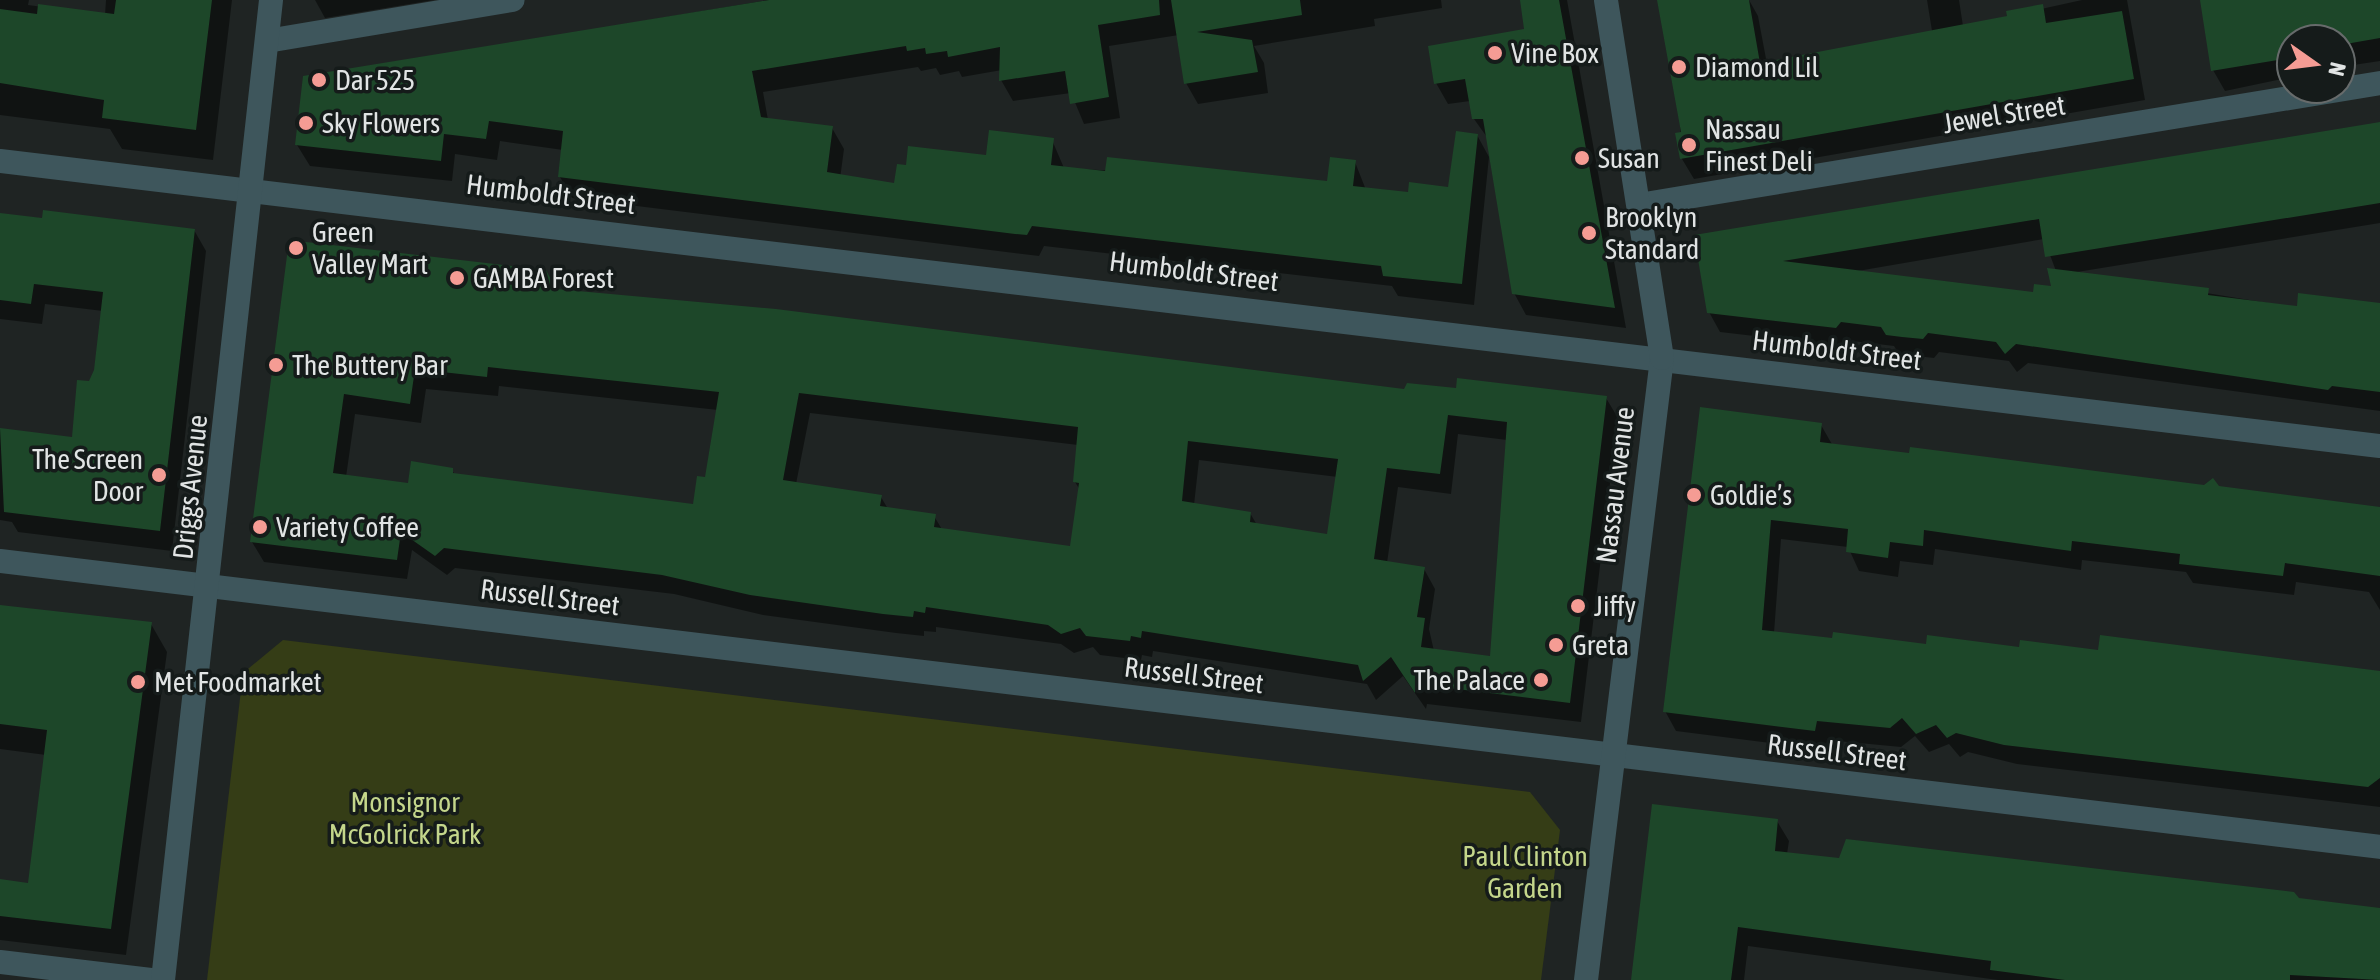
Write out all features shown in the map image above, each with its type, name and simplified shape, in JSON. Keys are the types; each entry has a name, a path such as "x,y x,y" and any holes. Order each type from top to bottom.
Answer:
{"street":[{"name":"Driggs Avenue","path":"163,980 210,586 271,0"},
{"path":"267,41 513,0"},
{"name":"Nassau Avenue","path":"1586,980 1662,358 1606,0"},
{"name":"Jewel Street","path":"1639,205 2380,83"},
{"name":"Humboldt Street","path":"0,161 252,188 2380,446"},
{"name":"Russell Street","path":"0,561 2380,847"},
{"path":"0,962 151,980"}],"green space":[{"name":"Monsignor McGolrick Park","path":"283,640 1530,792 1560,830 1541,980 207,980 243,673"}],"building":[{"path":"116,0 212,0 196,130 102,118 104,100 0,83 0,9 37,14 38,4 114,14"},
{"path":"769,0 1159,0 1160,15 1098,25 1109,97 1070,104 1065,71 999,81 1000,47 948,57 947,51 926,54 925,48 907,51 906,46 752,71 761,117 833,126 827,172 894,183 897,164 906,165 908,146 986,155 989,130 1054,138 1051,165 1105,171 1107,157 1327,181 1330,157 1356,160 1353,186 1408,192 1409,182 1448,187 1456,131 1478,134 1462,284 1383,276 1381,266 1032,226 1027,235 1015,234 558,177 563,131 489,121 486,139 444,134 441,161 295,145 303,76"},
{"path":"1171,0 1300,0 1302,15 1197,32 1252,40 1258,72 1184,84"},
{"path":"1520,0 1559,0 1615,308 1512,294 1483,119 1472,119 1465,79 1434,84 1428,46 1524,29"},
{"path":"1657,0 1749,0 1760,63 2007,16 2006,11 2043,4 2046,23 2122,11 2134,79 1680,159 1675,133 1681,132"},
{"path":"2200,0 2380,0 2380,38 2356,42 2356,24 2276,24 2276,60 2211,71"},
{"path":"2380,122 2380,203 2045,257 2039,219 1783,261 2033,292 2034,284 2051,286 2047,268 2209,288 2208,295 2297,306 2298,293 2380,303 2380,392 2332,386 2328,390 2016,344 2005,354 1996,342 1928,333 1923,339 1886,335 1881,327 1841,322 1836,328 1707,313 1694,235"},
{"path":"43,210 195,229 160,531 4,512 0,428 72,437 77,380 89,381 94,370 103,292 34,284 31,304 0,300 0,213 42,218"},
{"path":"289,240 546,270 556,289 776,309 1404,389 1407,383 1456,388 1457,378 1607,396 1570,703 1416,684 1415,693 1391,657 1363,681 1358,665 1142,631 1141,638 1131,636 1130,641 1086,636 1080,628 1061,634 1048,625 926,607 925,613 914,611 913,617 883,614 750,595 662,575 444,548 435,556 401,532 397,560 250,542","holes":["488,367 719,392 705,477 697,476 693,504 453,473 453,468 411,461 408,483 333,473 344,394 410,404 415,369 487,377","799,393 1078,427 1073,482 1079,483 1070,546 934,527 936,514 880,506 882,495 783,480","1448,415 1507,422 1490,656 1421,647 1425,618 1417,617 1425,567 1374,559 1387,468 1440,474","1188,441 1338,459 1327,534 1250,522 1251,512 1182,501"]},
{"path":"1700,407 1822,423 1820,442 1909,453 1910,447 2204,485 2213,478 2219,486 2380,507 2380,576 2285,563 2283,576 2179,564 2180,554 2072,541 2071,551 1924,530 1923,546 1890,542 1888,558 1846,552 1848,529 1771,520 1762,630 1832,638 1833,632 1926,644 1927,635 2019,647 2020,640 2098,650 2100,635 2380,671 2380,778 2368,787 2004,745 1956,733 1947,738 1936,725 1916,734 1902,718 1890,728 1817,721 1815,731 1663,712"},
{"path":"0,605 152,622 111,929 0,916 0,879 28,883 47,730 0,724"},
{"path":"1652,804 1778,819 1775,851 1839,858 1846,839 2294,892 2299,898 2380,908 2380,980 2290,975 2290,980 2065,980 1990,970 1991,961 1738,927 1731,980 1631,980"}],"place":[{"name":"Vine Box","path":"1495,53"},
{"name":"Diamond Lil","path":"1679,67"},
{"name":"Dar 525","path":"319,80"},
{"name":"Sky Flowers","path":"306,123"},
{"name":"Nassau Finest Deli","path":"1689,145"},
{"name":"Susan","path":"1582,158"},
{"name":"Brooklyn Standard","path":"1589,233"},
{"name":"Green Valley Mart","path":"296,248"},
{"name":"GAMBA Forest","path":"457,278"},
{"name":"The Buttery Bar","path":"276,365"},
{"name":"The Screen Door","path":"159,475"},
{"name":"Goldie’s","path":"1694,495"},
{"name":"Variety Coffee","path":"260,527"},
{"name":"Jiffy","path":"1578,606"},
{"name":"Greta","path":"1556,645"},
{"name":"The Palace","path":"1541,680"},
{"name":"Met Foodmarket","path":"138,682"}],"park label":[{"name":"Paul Clinton Garden","path":"1525,872"}]}
